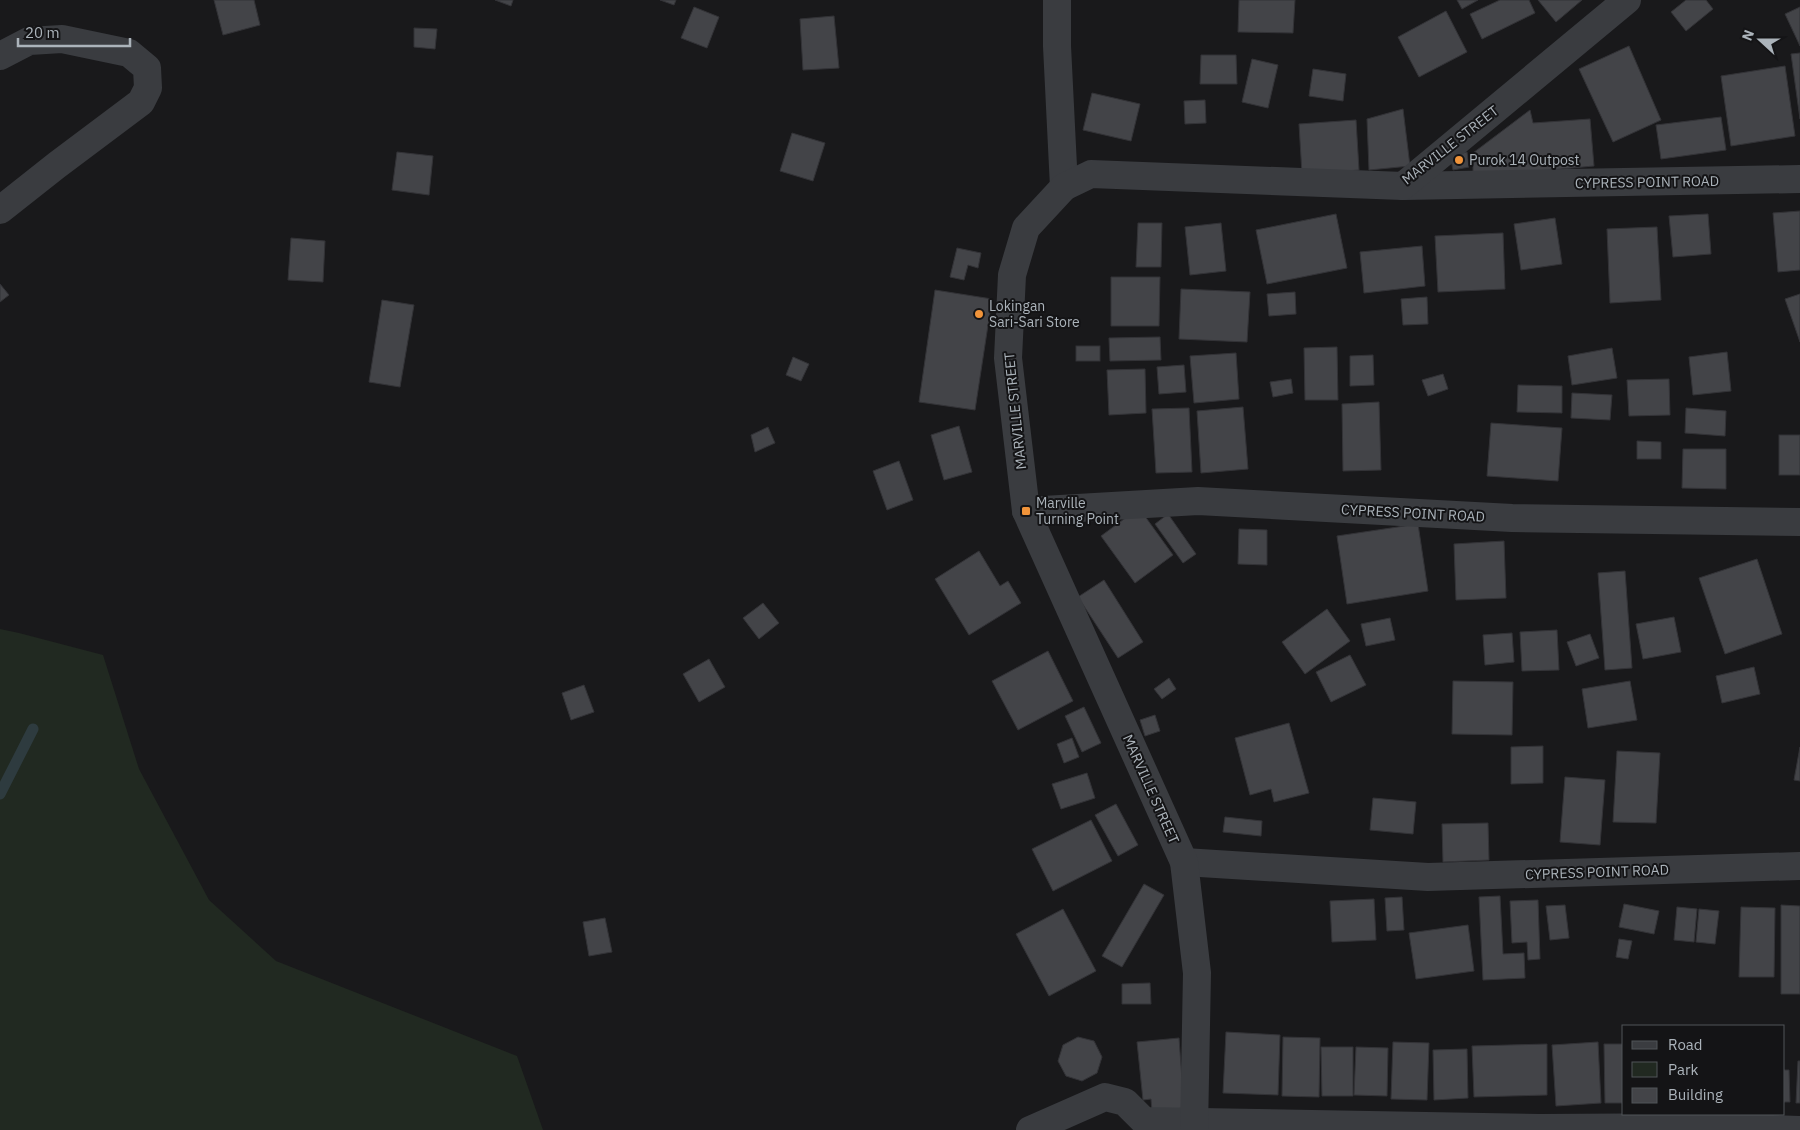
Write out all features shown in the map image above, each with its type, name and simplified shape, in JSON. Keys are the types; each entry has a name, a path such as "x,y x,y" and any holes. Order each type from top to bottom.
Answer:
{"street":[{"path":"1057,0 1056,46 1064,187"},
{"name":"MARVILLE STREET","path":"1194,1126 1197,973 1184,862 1026,511 1008,358 1012,275 1026,228 1064,187 1092,174 1403,186 1626,0"},
{"path":"0,56 29,41 62,39 97,45 129,53 147,68 148,88 141,102 0,210"},
{"name":"CYPRESS POINT ROAD","path":"1403,186 1800,180"},
{"name":"CYPRESS POINT ROAD","path":"1026,511 1198,501 1512,518 1800,522"},
{"name":"CYPRESS POINT ROAD","path":"1184,862 1428,877 1800,866"},
{"path":"1030,1130 1105,1097 1125,1102 1144,1121 1194,1126 1798,1130"}],"green space":[{"path":"0,629 103,655 139,769 209,900 276,961 517,1056 543,1130 0,1130"}],"building":[{"path":"214,0 254,0 260,25 223,35"},
{"path":"495,0 513,0 511,6"},
{"path":"660,0 676,0 674,5"},
{"path":"1239,0 1295,0 1293,33 1238,32"},
{"path":"1457,0 1478,0 1462,9"},
{"path":"1500,0 1529,0 1535,13 1482,39 1470,14"},
{"path":"1538,0 1582,0 1556,22"},
{"path":"1686,0 1706,0 1713,9 1686,31 1671,12"},
{"path":"694,7 719,17 707,48 681,38"},
{"path":"1800,7 1800,46 1785,14"},
{"path":"1446,11 1467,52 1419,77 1398,37"},
{"path":"834,16 839,68 803,70 800,19"},
{"path":"414,28 437,29 435,49 414,47"},
{"path":"1629,46 1661,120 1613,142 1579,69"},
{"path":"1800,53 1800,119 1791,54"},
{"path":"1201,55 1236,55 1237,84 1200,84"},
{"path":"1252,59 1278,65 1268,108 1242,102"},
{"path":"1785,66 1795,136 1731,146 1721,76"},
{"path":"1313,69 1346,74 1343,101 1309,96"},
{"path":"1092,93 1140,104 1131,141 1083,130"},
{"path":"1205,100 1206,123 1185,124 1184,101"},
{"path":"1403,109 1410,166 1369,170 1367,119"},
{"path":"1530,110 1533,123 1590,119 1594,166 1473,177 1473,153"},
{"path":"1721,117 1726,150 1661,159 1656,125"},
{"path":"1356,120 1359,170 1302,174 1299,124"},
{"path":"792,133 825,143 813,181 780,171"},
{"path":"397,152 433,156 429,195 392,190"},
{"path":"1467,152 1469,167 1453,170 1450,154"},
{"path":"1800,211 1800,270 1778,272 1773,213"},
{"path":"1336,214 1347,268 1267,284 1256,230"},
{"path":"1708,214 1711,254 1673,257 1669,216"},
{"path":"1555,218 1562,264 1521,270 1514,224"},
{"path":"1138,223 1162,223 1161,267 1136,267"},
{"path":"1221,223 1226,271 1190,275 1185,227"},
{"path":"1657,227 1661,300 1610,303 1607,229"},
{"path":"1503,233 1505,289 1438,292 1435,236"},
{"path":"291,238 325,241 323,282 288,280"},
{"path":"1422,246 1425,286 1364,293 1360,252"},
{"path":"957,248 981,253 978,268 968,265 964,280 950,277"},
{"path":"1111,277 1160,277 1159,326 1111,326"},
{"path":"0,284 9,295 0,302"},
{"path":"1181,289 1250,292 1247,342 1179,339"},
{"path":"935,290 992,299 975,410 919,402"},
{"path":"1295,292 1296,314 1269,316 1267,294"},
{"path":"1800,294 1800,342 1785,299"},
{"path":"1427,297 1428,324 1403,325 1401,299"},
{"path":"382,300 414,305 400,387 369,382"},
{"path":"1160,337 1161,360 1110,361 1109,338"},
{"path":"1076,346 1100,346 1100,361 1076,361"},
{"path":"1337,347 1338,400 1305,400 1304,348"},
{"path":"1612,348 1617,378 1572,385 1568,356"},
{"path":"1727,352 1731,391 1693,395 1689,357"},
{"path":"1236,353 1239,399 1194,403 1190,356"},
{"path":"1373,355 1374,385 1350,386 1350,356"},
{"path":"793,357 809,364 801,381 786,375"},
{"path":"1184,365 1186,392 1159,394 1157,367"},
{"path":"1145,369 1146,413 1109,415 1107,370"},
{"path":"1443,374 1448,389 1428,396 1422,380"},
{"path":"1291,379 1293,393 1273,397 1270,382"},
{"path":"1669,379 1670,415 1629,416 1627,380"},
{"path":"1518,385 1562,386 1562,413 1517,412"},
{"path":"1572,393 1612,395 1610,420 1571,418"},
{"path":"1379,402 1381,470 1343,471 1342,404"},
{"path":"1243,407 1248,469 1201,473 1197,411"},
{"path":"1189,408 1192,472 1156,473 1152,409"},
{"path":"1686,408 1726,411 1725,436 1685,433"},
{"path":"1491,423 1562,428 1558,481 1487,476"},
{"path":"959,426 972,472 944,480 931,435"},
{"path":"768,427 775,443 755,452 751,435"},
{"path":"1779,435 1800,435 1800,475 1779,475"},
{"path":"1637,441 1661,442 1661,459 1637,459"},
{"path":"1683,449 1726,449 1726,489 1682,488"},
{"path":"899,461 913,500 887,510 873,471"},
{"path":"1139,508 1173,555 1135,583 1101,536"},
{"path":"1168,514 1196,554 1183,563 1155,524"},
{"path":"1418,524 1428,591 1347,604 1337,536"},
{"path":"1239,529 1267,530 1267,565 1238,564"},
{"path":"1504,541 1506,598 1456,600 1454,544"},
{"path":"979,551 1000,586 1008,581 1021,603 969,635 935,579"},
{"path":"1757,559 1782,634 1725,654 1699,578"},
{"path":"1625,571 1632,668 1605,670 1598,573"},
{"path":"1104,580 1143,642 1118,658 1078,597"},
{"path":"763,603 779,623 759,639 743,618"},
{"path":"1327,609 1350,641 1305,674 1282,642"},
{"path":"1674,617 1681,652 1643,659 1636,624"},
{"path":"1390,618 1395,640 1366,646 1361,624"},
{"path":"1557,630 1559,670 1522,671 1520,632"},
{"path":"1512,633 1514,662 1485,665 1483,635"},
{"path":"1590,634 1599,658 1576,666 1567,642"},
{"path":"1048,651 1073,701 1018,730 992,681"},
{"path":"1350,655 1366,685 1331,702 1316,672"},
{"path":"709,659 725,687 699,702 683,674"},
{"path":"1754,667 1760,694 1722,703 1716,676"},
{"path":"1169,678 1176,689 1162,699 1154,689"},
{"path":"1453,681 1513,682 1512,735 1452,734"},
{"path":"1630,681 1637,720 1588,728 1582,689"},
{"path":"584,685 594,712 571,720 562,693"},
{"path":"1084,707 1101,743 1082,752 1065,716"},
{"path":"1155,715 1160,731 1145,736 1140,720"},
{"path":"1289,723 1309,793 1274,802 1271,789 1250,795 1235,738"},
{"path":"1072,738 1079,757 1064,763 1057,744"},
{"path":"1543,746 1543,783 1511,784 1511,747"},
{"path":"1800,747 1800,781 1794,780"},
{"path":"1617,751 1660,753 1656,823 1613,822"},
{"path":"1087,773 1095,798 1061,809 1052,784"},
{"path":"1565,777 1605,780 1600,845 1560,842"},
{"path":"1373,798 1416,802 1413,834 1370,830"},
{"path":"1116,804 1138,845 1118,856 1095,815"},
{"path":"1225,817 1262,821 1261,836 1223,832"},
{"path":"1091,820 1112,861 1053,891 1032,849"},
{"path":"1488,823 1489,860 1443,862 1442,824"},
{"path":"1144,884 1164,895 1122,967 1102,956"},
{"path":"1500,896 1503,954 1524,953 1525,978 1483,980 1479,897"},
{"path":"1402,897 1404,930 1387,931 1385,898"},
{"path":"1374,899 1376,940 1332,942 1330,901"},
{"path":"1538,900 1540,959 1528,960 1527,942 1512,943 1510,901"},
{"path":"1624,904 1659,911 1654,934 1619,927"},
{"path":"1565,905 1569,938 1550,940 1546,906"},
{"path":"1781,905 1800,906 1800,994 1781,994"},
{"path":"1677,907 1697,909 1694,942 1674,940"},
{"path":"1741,907 1775,908 1774,977 1739,977"},
{"path":"1063,909 1096,971 1049,996 1016,934"},
{"path":"1699,909 1719,911 1715,944 1696,942"},
{"path":"605,918 612,952 589,956 583,922"},
{"path":"1468,925 1474,971 1416,979 1409,933"},
{"path":"1619,939 1632,941 1628,959 1616,957"},
{"path":"1150,983 1151,1004 1122,1004 1122,984"},
{"path":"1226,1032 1280,1035 1278,1095 1223,1093"},
{"path":"1078,1037 1094,1041 1102,1057 1097,1073 1082,1081 1066,1076 1058,1061 1063,1045"},
{"path":"1283,1037 1320,1038 1319,1097 1282,1096"},
{"path":"1179,1038 1184,1108 1152,1111 1151,1099 1143,1100 1137,1042"},
{"path":"1393,1042 1429,1043 1427,1100 1391,1099"},
{"path":"1598,1042 1601,1103 1556,1106 1552,1045"},
{"path":"1547,1044 1547,1095 1474,1097 1472,1046"},
{"path":"1604,1044 1622,1044 1622,1103 1605,1103"},
{"path":"1321,1047 1353,1047 1353,1096 1322,1096"},
{"path":"1356,1047 1388,1048 1387,1096 1354,1095"},
{"path":"1467,1049 1468,1098 1434,1100 1433,1050"},
{"path":"1798,1061 1800,1061 1800,1103 1796,1103"},
{"path":"1785,1070 1789,1070 1790,1102 1785,1102"}],"waterway":[{"path":"0,794 33,729"}],"place":[{"name":"Purok 14 Outpost","path":"1459,160"},
{"name":"Lokingan Sari-Sari Store","path":"979,314"},
{"name":"Marville Turning Point","path":"1026,511"}]}
